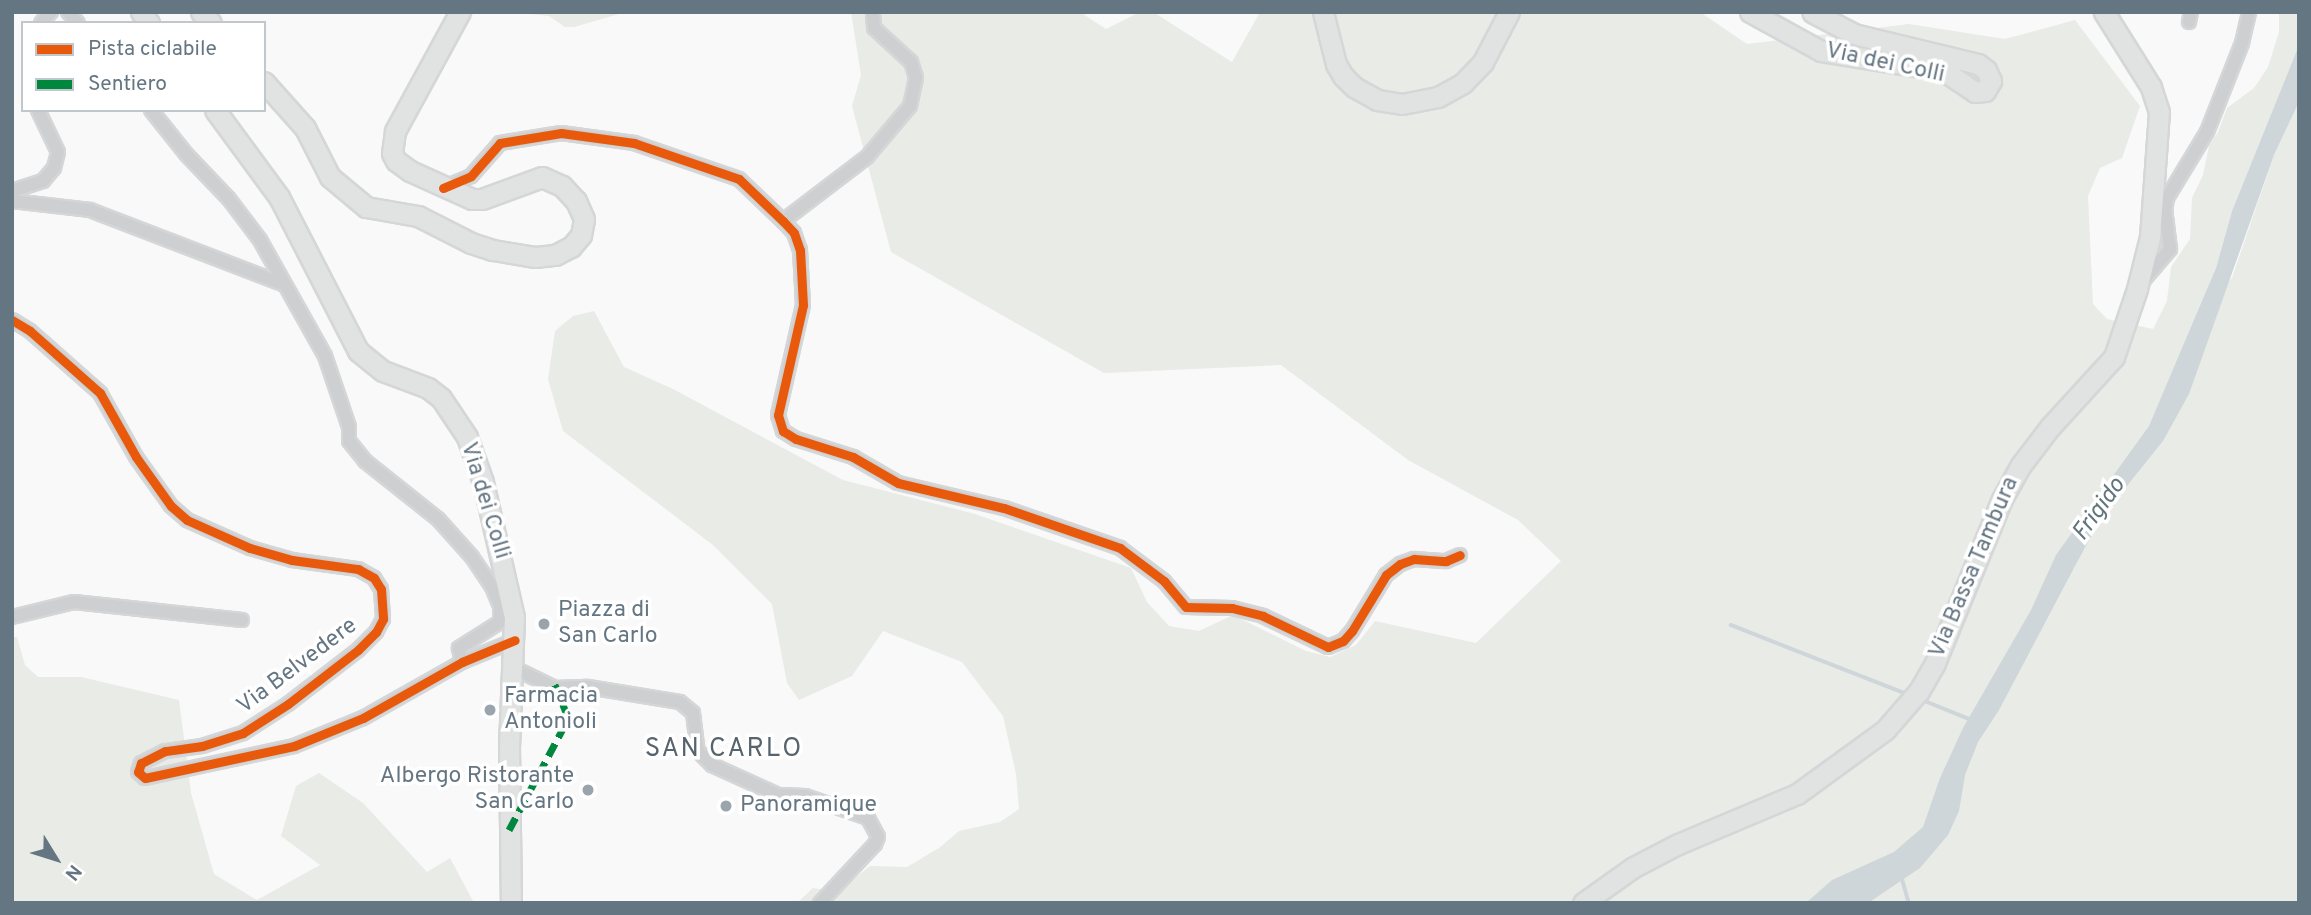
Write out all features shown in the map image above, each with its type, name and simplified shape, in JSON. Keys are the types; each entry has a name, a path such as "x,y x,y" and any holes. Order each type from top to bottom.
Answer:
{"street":[{"path":"266,84 305,128 330,177 366,207 418,216 471,243 535,257 555,255 571,247 582,235 584,219 576,201 551,180 537,178 482,199 459,195 396,162 391,144 395,131 460,12"},
{"path":"783,221 867,157 910,106 916,78 911,62 874,28 873,12"},
{"path":"1323,12 1336,64 1343,76 1354,87 1377,100 1402,104 1438,97 1463,83 1483,62 1509,12"},
{"name":"Via dei Colli","path":"1750,12 1821,51 1944,71 1975,92 1985,91 1991,81 1986,70 1978,64 1854,34 1812,12"},
{"name":"Via Bassa Tambura","path":"1583,903 1632,869 1678,844 1797,794 1863,749 1901,714 1935,663 2002,499 2021,464 2050,427 2114,357 2137,289 2150,237 2158,112 2151,87 2104,12"},
{"path":"2137,289 2170,249 2165,211 2167,198 2207,132 2242,43 2249,12"},
{"path":"12,191 43,181 54,168 58,152 38,112"},
{"path":"153,112 229,199 260,240 325,356 349,427 349,441 365,461 438,519 472,557 492,587 500,606 500,622 459,648 461,662"},
{"name":"Via dei Colli","path":"216,112 279,197 358,351 383,370 428,388 455,416 483,482 510,591 515,640 509,746 511,903"},
{"path":"443,188 471,176 500,143 561,134 589,135 645,146 739,179 794,233 800,250 803,305 778,415 779,424 789,436 853,457 898,483 1004,508 1120,548 1143,562 1186,607 1232,608 1263,616 1328,647 1343,641 1352,631 1386,575 1400,564 1414,559 1446,561 1460,555"},
{"path":"12,201 90,210 283,284"},
{"name":"Via Belvedere","path":"12,320 100,393 136,457 171,506 187,520 250,548 282,557 358,569 374,578 381,589 384,602 383,619 376,632 358,650 288,704 243,733 202,746 165,751 141,762 138,772 145,778 294,746 363,718 461,662 515,640"},
{"path":"12,617 74,602 242,620"},
{"path":"514,668 555,688 588,687 680,702 693,713 698,751 712,765 778,795 805,796 868,818 878,837 875,845 820,903"}],"shaded area":[{"path":"511,12 626,12 574,27 565,27 549,16"},
{"path":"851,12 1080,12 1106,29 1140,12 1153,12 1232,62 1260,12 1700,12 1747,44 1909,24 2005,39 2075,20 2140,106 2122,158 2100,168 2088,196 2093,304 2107,319 2153,329 2167,301 2171,267 2190,239 2192,198 2203,175 2209,146 2218,132 2227,108 2254,88 2268,67 2279,32 2279,12 2299,12 2299,45 2232,211 2216,268 2200,308 2232,278 2274,155 2299,102 2299,903 797,903 813,888 838,892 870,866 907,867 939,848 959,831 1000,822 1019,809 1016,774 1003,716 962,662 883,631 852,676 799,700 787,683 772,604 713,545 563,431 548,379 555,331 573,316 594,311 624,367 673,389 843,480 975,514 1131,568 1147,602 1169,626 1199,631 1233,615 1306,651 1330,657 1356,645 1375,621 1476,643 1561,561 1518,520 1408,460 1281,365 1104,373 891,252 852,106 861,75"},
{"path":"12,637 17,637 25,665 38,677 81,677 179,700 191,793 214,874 257,900 320,865 281,836 296,786 319,773 363,803 427,872 450,858 474,903 12,903"}],"water":[{"name":"Frigido","path":"2299,45 2299,102 2274,155 2189,394 2163,441 2101,518 1999,710 1978,742 1965,775 1959,811 1948,835 1920,868 1868,903 1806,903 1832,880 1894,852 1923,827 1940,778 1963,728 2031,610 2056,555 2149,426 2216,268 2232,211"}],"waterway":[{"path":"1731,625 1907,694"},
{"path":"1925,701 1972,720"},
{"path":"1902,878 1909,903"}],"marked path":[{"path":"509,830 568,717 554,683"}],"cycle path":[{"path":"443,188 471,176 500,143 561,133 634,143 739,179 794,233 800,250 803,305 778,415 783,431 796,439 853,457 898,483 1004,508 1120,548 1164,581 1186,607 1232,608 1263,616 1328,647 1343,641 1352,631 1386,575 1400,564 1414,559 1446,561 1460,555"},
{"path":"12,320 30,331 100,393 136,457 171,506 187,520 250,548 292,560 358,569 374,578 381,589 383,619 376,632 358,650 288,704 243,733 202,746 165,751 141,763 138,772 145,778 294,746 363,718 462,662 515,640"}],"place":[{"name":"Piazza di San Carlo","path":"544,624"},
{"name":"Farmacia Antonioli","path":"490,710"},
{"name":"Albergo Ristorante San Carlo","path":"588,790"},
{"name":"Panoramique","path":"726,806"}],"district":[{"name":"SAN CARLO","path":"724,750"}]}
